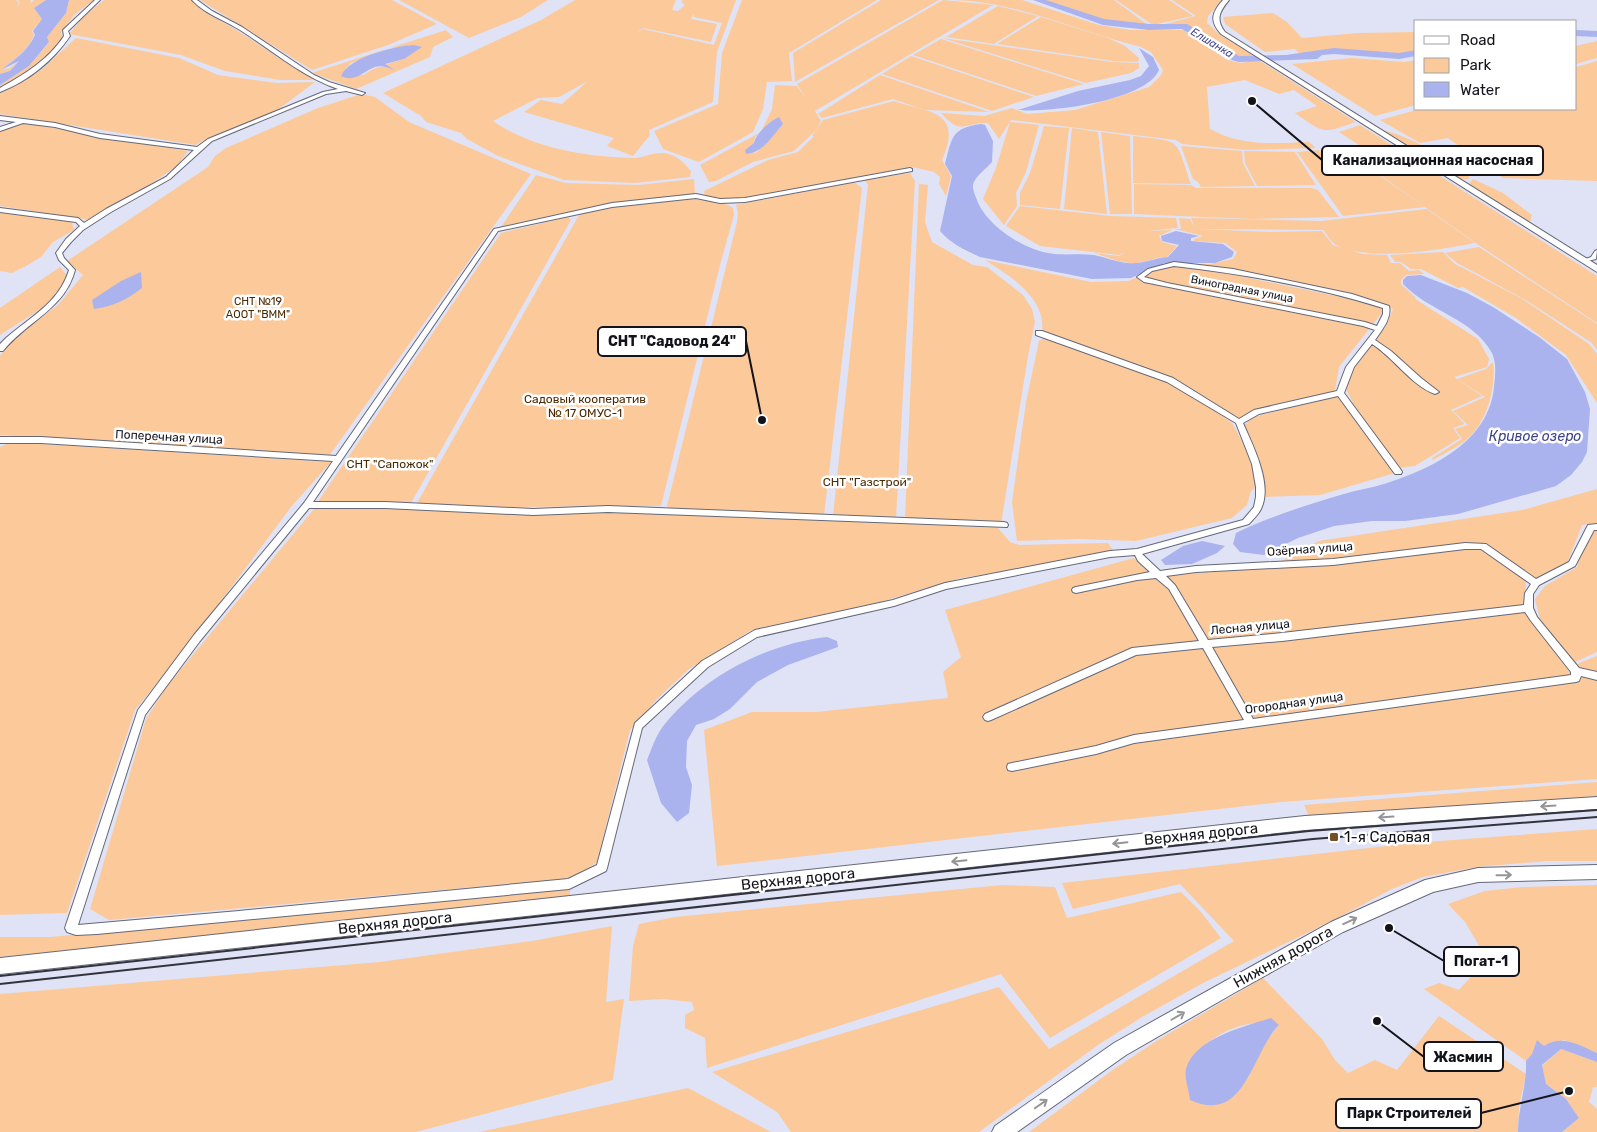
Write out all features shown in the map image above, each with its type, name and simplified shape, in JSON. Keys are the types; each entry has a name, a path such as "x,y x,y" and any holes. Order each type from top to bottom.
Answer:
{"main road":[{"path":"1226,0 1216,10 1214,19 1216,26 1223,33 1597,269"},
{"name":"Верхняя дорога","path":"0,966 1304,823 1597,803"},
{"name":"Нижняя дорога","path":"1001,1132 1120,1049 1337,927 1431,884 1478,875 1597,872"}],"street":[{"path":"0,90 27,75 51,57 67,36 65,31 70,24 98,0"},
{"path":"194,0 200,7 244,30 289,64 344,90"},
{"path":"0,349 7,340 49,307 66,285 72,270 61,259 60,253 67,239 83,226 169,177 187,162 196,149 224,133 325,92 344,90 362,93"},
{"path":"0,118 54,125 100,136 196,149"},
{"path":"0,129 23,122"},
{"path":"910,170 745,200 719,202 691,196 621,203 496,230 373,412 307,505 197,638 141,712 71,928 76,930 152,924 205,917 239,916 569,884 602,868 638,726 705,664 755,634 894,603 945,586 1110,554 1137,552 1246,522 1258,508 1261,492 1254,459 1238,422 1170,380 1039,333"},
{"path":"0,210 78,220 83,226"},
{"path":"1585,261 1594,258 1597,252"},
{"name":"Виноградная улица","path":"1174,264 1232,271 1379,303 1387,307 1387,312 1378,329 1365,324 1167,285 1144,280 1140,277 1150,270 1174,264"},
{"path":"1340,392 1352,364 1371,341 1378,329"},
{"path":"1371,341 1393,355 1421,384 1434,392"},
{"path":"1238,422 1257,412 1340,392"},
{"path":"1340,392 1398,472"},
{"name":"Поперечная улица","path":"0,440 41,440 338,459"},
{"path":"307,505 385,505 533,512 618,509 1004,525"},
{"path":"1597,527 1591,527 1572,564 1536,583 1529,593 1528,608 1534,619 1576,671 1597,676"},
{"name":"Озёрная улица","path":"1076,590 1158,574 1196,569 1333,562 1429,549 1483,546 1536,583"},
{"path":"1137,552 1141,559 1172,587 1203,644 1250,722"},
{"name":"Лесная улица","path":"988,717 1134,651 1282,637 1528,608"},
{"name":"Огородная улица","path":"1012,767 1096,750 1134,739 1576,678 1576,671"}],"green space":[{"path":"0,0 16,0 19,3 16,9 20,3 18,0 31,0 30,4 34,0 46,0 34,8 42,19 32,31 34,35 28,46 1,70 10,68 19,61 10,71 0,74"},
{"path":"69,0 94,0 75,14 61,32 63,38 42,60 0,87 0,85 29,66 49,43 47,37 66,13"},
{"path":"104,0 191,0 205,12 317,80 280,80 225,71 181,55 69,34 84,16"},
{"path":"200,0 392,0 437,24 388,45 312,70"},
{"path":"399,0 548,0 521,17 469,38"},
{"path":"575,0 676,0 672,10 678,11 685,5 681,2 683,0 736,0 717,52 713,102 649,130 650,135 633,156 607,146 614,138 524,112 541,100 562,104 588,81 559,97 538,98 493,121 524,138 578,153 633,158 656,153 668,154 679,159 691,171 690,177 635,183 564,180 498,156 467,139 461,133 426,122 421,116 383,93 541,20","holes":["694,14 694,17 722,23 714,45 643,29 636,33 643,28 711,42 717,24 691,19"]},
{"path":"742,0 877,0 789,53 792,81 767,82 763,109 753,132 699,162 663,149 654,131 718,104 722,53"},
{"path":"881,0 939,0 795,82 793,53"},
{"path":"943,0 993,5 815,111 821,121 816,130 794,151 753,162 716,181 709,182 700,165 759,133 755,137 754,143 745,150 756,153 783,124 770,122 762,130 772,109 775,85 797,86 806,98 797,84"},
{"path":"953,0 1022,0 1099,25 1130,30 1183,30 1227,60 1242,63 1257,59 1356,122 1336,129 1324,130 1318,128 1295,113 1317,106 1294,90 1279,94 1245,80 1207,87 1210,129 1234,139 1259,143 1309,142 1316,148 1246,150 1182,144 1176,140 1011,120 999,139 988,123 962,127 953,124 941,113 984,116 1012,108 1027,114 1075,110 1149,87 1161,75 1163,70 1151,52 1141,47 1002,6"},
{"path":"1034,0 1114,0 1152,28 1101,23"},
{"path":"1116,0 1169,0 1193,16 1153,25"},
{"path":"1172,0 1222,0 1208,16 1207,23 1219,34 1253,55 1238,61 1233,60 1182,27 1154,27 1196,16"},
{"path":"998,6 1038,16 994,44 946,37"},
{"path":"1273,13 1287,22 1302,38 1358,33 1414,32 1414,50 1399,54 1331,50 1300,54 1295,49 1265,52 1225,24 1223,17"},
{"path":"1041,17 1108,38 1125,46 1139,58 1138,62 1113,61 997,44"},
{"path":"446,30 453,37 433,47 430,57 356,89 312,73","holes":["414,45 420,47 404,59 384,65 394,69 381,67 364,75 342,74 351,63 390,48"]},
{"path":"76,38 179,58 218,75 277,83 315,82 272,114 196,145 0,114 0,93 40,71"},
{"path":"942,38 1112,62 1139,63 1139,68 1131,73 1086,83"},
{"path":"941,39 1084,84 1036,96 913,55"},
{"path":"1597,41 1597,58 1577,64 1577,46"},
{"path":"911,56 1034,97 992,111 882,74"},
{"path":"1352,58 1405,62 1414,60 1414,106 1375,116 1292,64"},
{"path":"1597,61 1597,181 1503,178 1448,138 1420,143 1380,120 1416,110 1577,110 1577,67"},
{"path":"880,75 989,112 925,110 893,99 822,118 818,114"},
{"name":"СНТ №19 АООТ \"ВММ\"","path":"361,94 375,97 409,122 531,174 329,456 0,435 0,356 11,339 58,305 83,275 67,261 208,167 215,156 226,148 318,108"},
{"path":"894,101 930,112 939,116 946,123 949,131 948,144 942,160 951,176 946,196 939,184 940,177 934,172 912,167 741,199 712,200 705,196 704,191 768,160 798,152 814,136 812,136 823,120"},
{"path":"1010,122 1039,125 1026,172 1016,193 1017,206 1004,225 983,199 996,168"},
{"path":"25,123 188,151 177,166 142,190 90,220 0,206 0,131"},
{"path":"1360,125 1597,276 1597,323 1480,246 1373,170 1345,174 1319,150 1345,159 1371,153 1339,132"},
{"path":"1044,126 1069,128 1060,209 1020,205 1020,193 1030,173"},
{"path":"1072,128 1098,132 1107,214 1064,209"},
{"path":"1381,130 1405,137 1427,148 1469,174 1469,179 1461,179"},
{"path":"1101,132 1130,136 1132,214 1110,214"},
{"path":"1133,136 1161,139 1175,145 1179,150 1191,184 1133,183"},
{"path":"1181,146 1242,151 1243,163 1255,186 1201,187 1193,179"},
{"path":"1318,150 1344,175 1373,171 1425,207 1343,216 1297,152"},
{"path":"1244,151 1295,152 1316,185 1257,186 1245,163"},
{"name":"СНТ \"Газстрой\"","path":"910,173 915,181 896,518 833,516 868,184 864,180"},
{"path":"536,175 566,183 639,185 694,179 695,194 619,202 501,227"},
{"path":"1473,179 1503,193 1532,215 1530,222 1469,184"},
{"path":"854,182 862,188 824,516 672,509 667,506 737,222 738,213 736,205"},
{"path":"919,184 928,185 925,222 932,242 973,265 987,267 1023,295 1032,309 1035,322 1001,524 905,519"},
{"path":"1134,184 1191,185 1196,188 1311,188 1318,190 1339,217 1251,219 1134,214"},
{"name":"Садовый кооператив № 17 ОМУС-1","path":"694,198 729,205 733,208 734,215 661,506 492,507 417,503 579,215 613,206"},
{"path":"1020,206 1110,216 1176,218 1178,228 1147,231 1172,230 1159,236 1162,242 1177,246 1167,257 1131,263 1094,253 1119,256 1126,252 1119,255 1040,246 1006,226"},
{"path":"1427,209 1475,243 1443,249 1385,254 1350,250 1336,245 1323,230 1195,229 1271,232 1322,231 1333,245 1363,254 1387,255 1391,263 1400,263 1409,271 1419,270 1424,274 1406,275 1401,280 1401,284 1415,299 1478,339 1489,359 1487,367 1454,377 1482,396 1451,410 1465,424 1453,428 1460,438 1415,466 1397,468 1356,409 1346,389 1347,375 1367,347 1385,328 1393,309 1383,303 1308,285 1257,275 1180,264 1210,264 1233,259 1237,252 1225,243 1194,241 1194,239 1203,236 1175,229 1181,229 1179,218 1190,219 1195,228 1191,218 1321,221"},
{"path":"0,213 72,222 74,230 53,242 41,257 26,266 12,273 0,271"},
{"name":"СНТ \"Сапожок\"","path":"568,217 571,220 411,503 317,503 501,233"},
{"path":"1479,247 1597,324 1597,350 1592,343 1524,299 1457,263 1445,253"},
{"path":"1443,252 1455,264 1521,298 1589,344 1597,354 1597,403 1566,355 1516,318 1463,287 1458,288 1421,269 1411,269 1401,262 1395,262 1390,255"},
{"path":"985,260 1091,282 1128,281 1167,266 1201,268 1380,305 1385,309 1339,367 1335,391 1250,412 1239,419 1173,378 1042,333 1042,320 1039,309 1033,299 1025,289"},
{"path":"60,267 68,277 67,280 44,307 0,335 0,308"},
{"path":"1045,338 1170,382 1232,423 1249,454 1256,487 1251,491 1247,505 1232,518 1136,541 1078,539 1017,541 1012,502 1026,402 1039,341"},
{"path":"1493,362 1494,372 1491,394 1485,415 1480,424 1466,440 1433,460 1432,458 1462,439 1455,429 1468,425 1453,411 1485,397 1457,379 1486,369"},
{"path":"1337,395 1395,473 1320,495 1266,497 1242,427 1254,417"},
{"path":"11,442 331,462 291,507 195,636 135,710 67,913 0,915 0,447"},
{"path":"1597,489 1597,523 1582,525 1566,566 1526,582 1524,611 1571,674 1579,663 1597,656 1597,779 1281,802 717,866 704,730 752,712 816,712 948,698 943,672 961,657 945,610 1134,558 1156,576 1268,568 1319,541 1522,510"},
{"path":"314,509 407,509 522,514 665,512 998,528 1010,542 1019,545 1108,543 1113,550 1075,560 961,578 880,602 750,631 689,669 658,698 630,730 597,862 574,878 109,920 90,909 146,719 167,686"},
{"path":"1597,529 1597,652 1575,662 1540,619 1535,599 1545,586 1577,567 1584,530"},
{"path":"1597,782 1597,797 1309,816 1304,805"},
{"path":"1597,829 1597,861 1547,861 1477,867 1423,877 1392,889 1332,921 1203,983 1142,1017 1098,1045 979,1132 791,1132 777,1112 712,1072 999,987 1049,1049 1234,941 1180,884 1073,909 1062,883 1413,843"},
{"path":"1002,885 1055,887 1067,918 1181,892 1201,912 1221,938 1050,1038 1001,974 707,1068 705,1038 685,1028 685,1015 694,1010 692,1002 663,999 629,1001 633,946 639,924 675,917"},
{"path":"1597,885 1597,1053 1564,1040 1544,1046 1526,1061 1424,989 1439,983 1459,990 1487,959 1465,922 1448,904 1485,891 1522,887"},
{"path":"570,888 570,899 0,957 0,937 50,937"},
{"path":"612,926 606,1002 624,999 613,1080 416,1132 0,1132 0,994 380,962 532,941"},
{"path":"1263,978 1322,1039 1335,1060 1348,1073 1375,1060 1397,1070 1439,1016 1526,1074 1519,1107 1518,1132 1029,1132 1114,1069 1158,1040","holes":["1256,1023 1279,1025 1261,1048 1248,1078 1191,1100 1186,1072 1191,1060 1206,1044 1225,1032 1246,1025"]},
{"path":"1561,1049 1597,1062 1597,1087 1593,1087 1589,1102 1597,1109 1597,1132 1562,1132 1579,1118 1566,1099 1546,1084 1542,1066"},
{"path":"688,1088 771,1132 479,1132"}],"water":[{"path":"46,0 69,0 66,13 47,37 49,42 29,66 0,85 0,74 10,71 19,61 1,70 20,55 32,41 35,35 33,31 42,19 34,8"},
{"path":"414,45 422,47 404,59 385,64 395,70 377,66 359,76 346,78 341,76 353,63 363,58 385,50"},
{"path":"1139,48 1153,57 1159,70 1150,81 1136,90 1095,103 1072,107 1018,110 1078,91 1141,76 1149,66"},
{"path":"779,117 783,124 763,147 746,154 745,150 754,143 760,131"},
{"path":"981,124 985,125 993,141 992,162 975,179 973,184 977,200 988,218 997,227 1028,247 1048,253 1094,255 1123,262 1137,263 1168,257 1179,245 1162,241 1161,236 1176,231 1199,236 1191,238 1191,241 1223,244 1234,252 1232,257 1215,263 1165,263 1131,278 1092,279 980,257 964,249 949,240 940,231 952,176 945,164 954,136 964,128"},
{"path":"141,272 142,288 120,302 94,309 92,300 121,281"},
{"name":"Кривое озеро","path":"1421,275 1467,293 1493,307 1539,337 1567,359 1585,392 1590,409 1587,452 1582,462 1571,475 1556,486 1458,514 1405,521 1372,521 1334,526 1298,538 1264,555 1240,552 1233,544 1236,533 1289,511 1384,484 1420,470 1455,451 1481,423 1490,406 1494,387 1494,357 1484,341 1463,323 1425,301 1403,284 1403,280 1407,276"},
{"path":"1202,541 1225,546 1217,553 1192,564 1165,565 1161,560 1183,546"},
{"path":"827,637 837,641 838,647 788,665 757,682 730,709 714,719 696,725 687,741 686,767 692,785 689,813 677,822 661,803 647,760 656,737 664,725 697,692 737,666 758,655 781,647"},
{"path":"1271,1018 1279,1025 1269,1037 1245,1082 1235,1095 1224,1103 1209,1105 1190,1100 1186,1069 1191,1058 1199,1049 1210,1041 1235,1029"},
{"path":"1537,1040 1544,1046 1557,1041 1570,1042 1597,1053 1597,1062 1561,1049 1542,1065 1546,1084 1566,1099 1579,1118 1562,1132 1518,1132 1526,1061 1532,1054"}],"waterway":[{"name":"Елшанка","path":"1037,0 1103,22 1149,27 1184,26 1231,57 1239,59 1254,57 1286,58 1298,55 1317,56 1316,53 1334,51 1399,56 1414,53"},
{"name":"Елшанка","path":"1577,33 1597,34"}],"tram line":[{"path":"0,976 1309,831 1597,810"},
{"path":"0,984 1313,839 1597,817"}],"place":[{"name":"Канализационная насосная","path":"1252,101"},
{"name":"СНТ \"Садовод 24\"","path":"762,420"},
{"name":"1-я Садовая","path":"1334,837"},
{"name":"Погат-1","path":"1389,928"},
{"name":"Жасмин","path":"1377,1021"},
{"name":"Парк Строителей","path":"1569,1091"}]}
